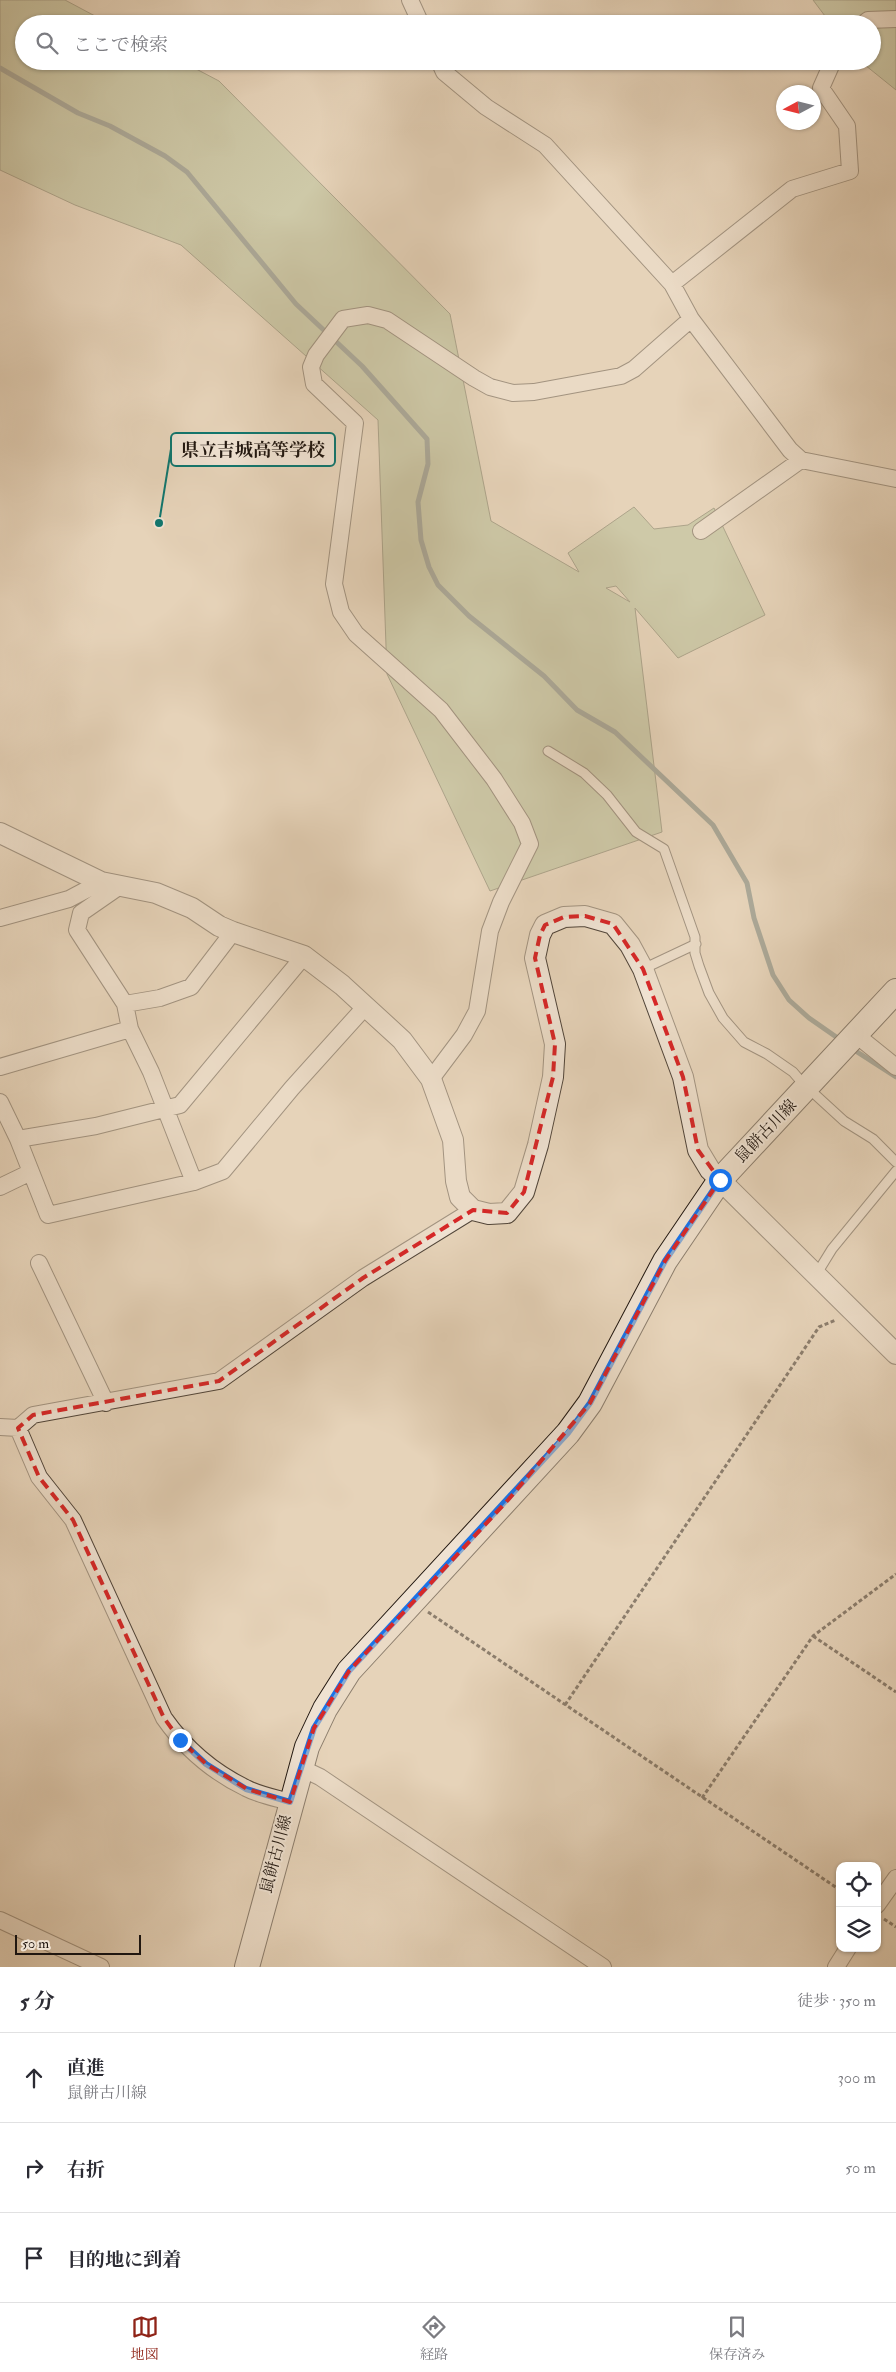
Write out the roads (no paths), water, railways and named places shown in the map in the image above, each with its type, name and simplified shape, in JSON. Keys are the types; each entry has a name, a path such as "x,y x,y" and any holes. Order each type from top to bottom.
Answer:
{"main road":[{"name":"鼠餅古川線","path":"247,1967 290,1802 314,1728 336,1689 349,1671 412,1601 508,1500 568,1433 590,1403 665,1261 720,1180 803,1083 850,1040 896,991"}],"street":[{"path":"410,0 417,15"},
{"path":"881,20 896,19"},
{"path":"443,70 486,106 545,145 672,284 691,318 790,450 801,460 896,479"},
{"path":"672,284 792,189 850,171 847,126 821,88 829,70"},
{"path":"431,1079 464,1035 477,1010 490,931 500,902 530,844 522,823 494,779 441,710 356,634 341,612 334,584 355,424 314,384 311,367 337,324 343,319 368,315 387,320 474,378 496,389 513,393 534,392 621,376 634,369 691,318"},
{"path":"701,531 801,460"},
{"path":"0,833 110,884 156,893 192,908 219,926 232,932 304,956 342,985 402,1040 431,1079 453,1140 460,1197 473,1210 489,1214 507,1213 524,1192 540,1136 553,1077 555,1044 536,958 540,935 545,925 564,917 585,916 613,924 630,944 643,969 683,1077 698,1150 710,1170 896,1354"},
{"path":"0,918 69,899 110,884"},
{"path":"110,884 81,913 77,930 125,1004 130,1029 151,1072 164,1110 194,1182"},
{"path":"125,1004 160,998 191,987 232,932"},
{"path":"18,1139 96,1126 180,1106 304,956"},
{"path":"0,1102 18,1139 48,1215 194,1182 223,1171 292,1088 365,1007"},
{"path":"0,1067 130,1029"},
{"path":"850,1040 896,1067"},
{"path":"0,1187 31,1172"},
{"path":"0,1427 18,1428 33,1415 219,1382 363,1278 473,1210"},
{"path":"39,1263 106,1403"},
{"path":"18,1428 39,1476 73,1520 164,1718 180,1740 206,1764 246,1789 290,1802"},
{"path":"301,1768 328,1782 603,1967"},
{"path":"881,1899 896,1878"},
{"path":"0,1920 101,1967"},
{"path":"836,1967 845,1952"}],"lane":[{"path":"548,751 584,773 607,795 636,832 664,849 696,944 699,966 709,993 722,1018 744,1042 767,1054 793,1072 844,1121 873,1139 896,1162"},
{"path":"643,969 696,944"},
{"path":"816,1275 837,1242 896,1171"}],"waterway":[{"path":"0,68 78,113 110,126 165,156 187,172 296,304 362,366 427,439 428,464 418,502 421,540 429,567 438,585 469,616 544,676 577,710 615,732 713,825 747,883 754,918 773,975 789,1000 809,1018 842,1041"},
{"path":"851,1048 896,1077"}],"place":[{"name":"県立吉城高等学校","path":"159,523"}]}
